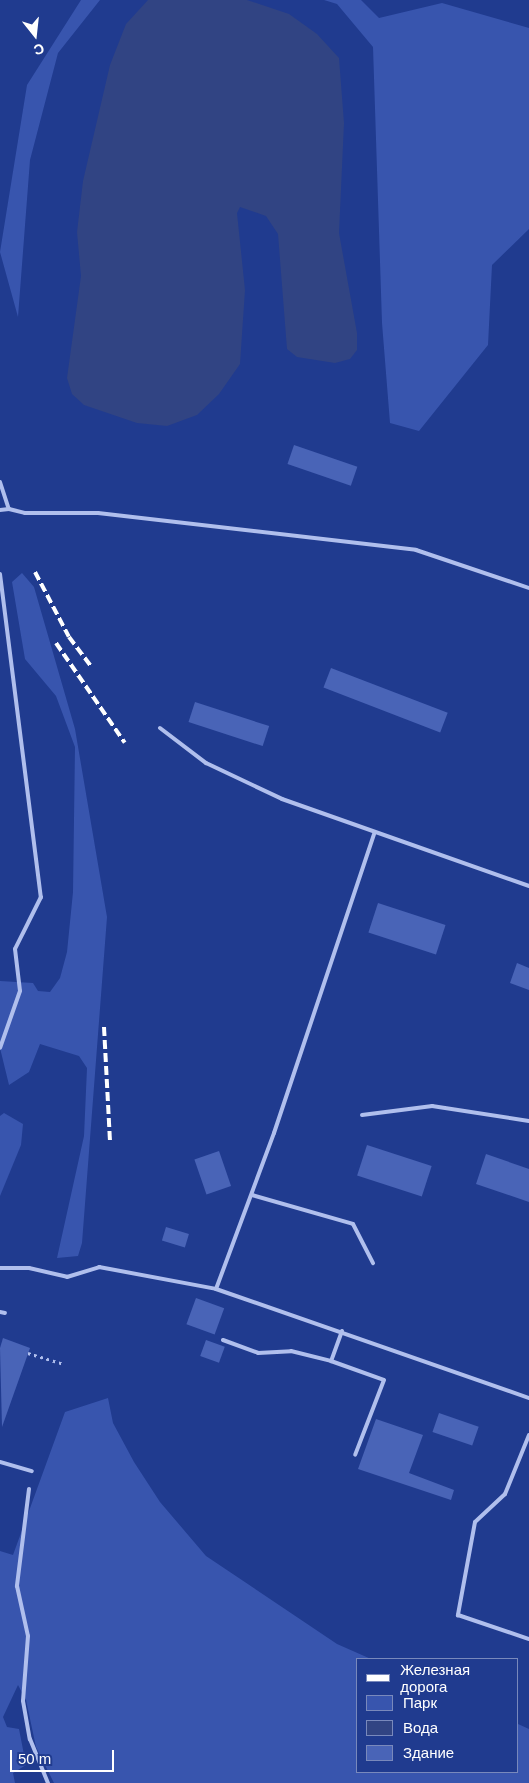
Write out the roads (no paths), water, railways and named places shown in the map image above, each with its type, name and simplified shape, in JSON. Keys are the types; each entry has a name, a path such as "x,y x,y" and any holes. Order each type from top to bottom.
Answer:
{"lane":[{"path":"0,482 9,508"},
{"path":"0,510 9,508 53,516 98,512 416,550 529,588"},
{"path":"0,574 41,897 15,949 20,991 0,1048"},
{"path":"160,728 206,763 374,834 529,886"},
{"path":"216,1289 252,1195 374,834"},
{"path":"362,1115 432,1106 529,1120"},
{"path":"252,1195 353,1224 373,1263"},
{"path":"0,1268 29,1268 67,1277 99,1267 216,1289 342,1331 529,1398"},
{"path":"331,1361 342,1331"},
{"path":"223,1340 258,1353 291,1351 331,1361 384,1380 356,1455"},
{"path":"529,1435 505,1494 476,1522 458,1615 529,1639"},
{"path":"0,1462 32,1471"},
{"path":"29,1489 17,1586 28,1636 24,1702 30,1739 48,1783"}],"water":[{"path":"148,0 247,0 289,14 317,34 339,58 344,123 339,233 357,333 357,350 350,359 335,363 297,357 287,349 278,234 266,216 240,207 237,213 245,290 240,364 219,394 197,415 167,426 137,423 84,405 72,394 67,378 81,276 77,232 83,181 110,65 126,24"}],"railway":[{"path":"35,572 69,637 91,666"},
{"path":"56,643 125,743"},
{"path":"104,1027 110,1141"}]}
